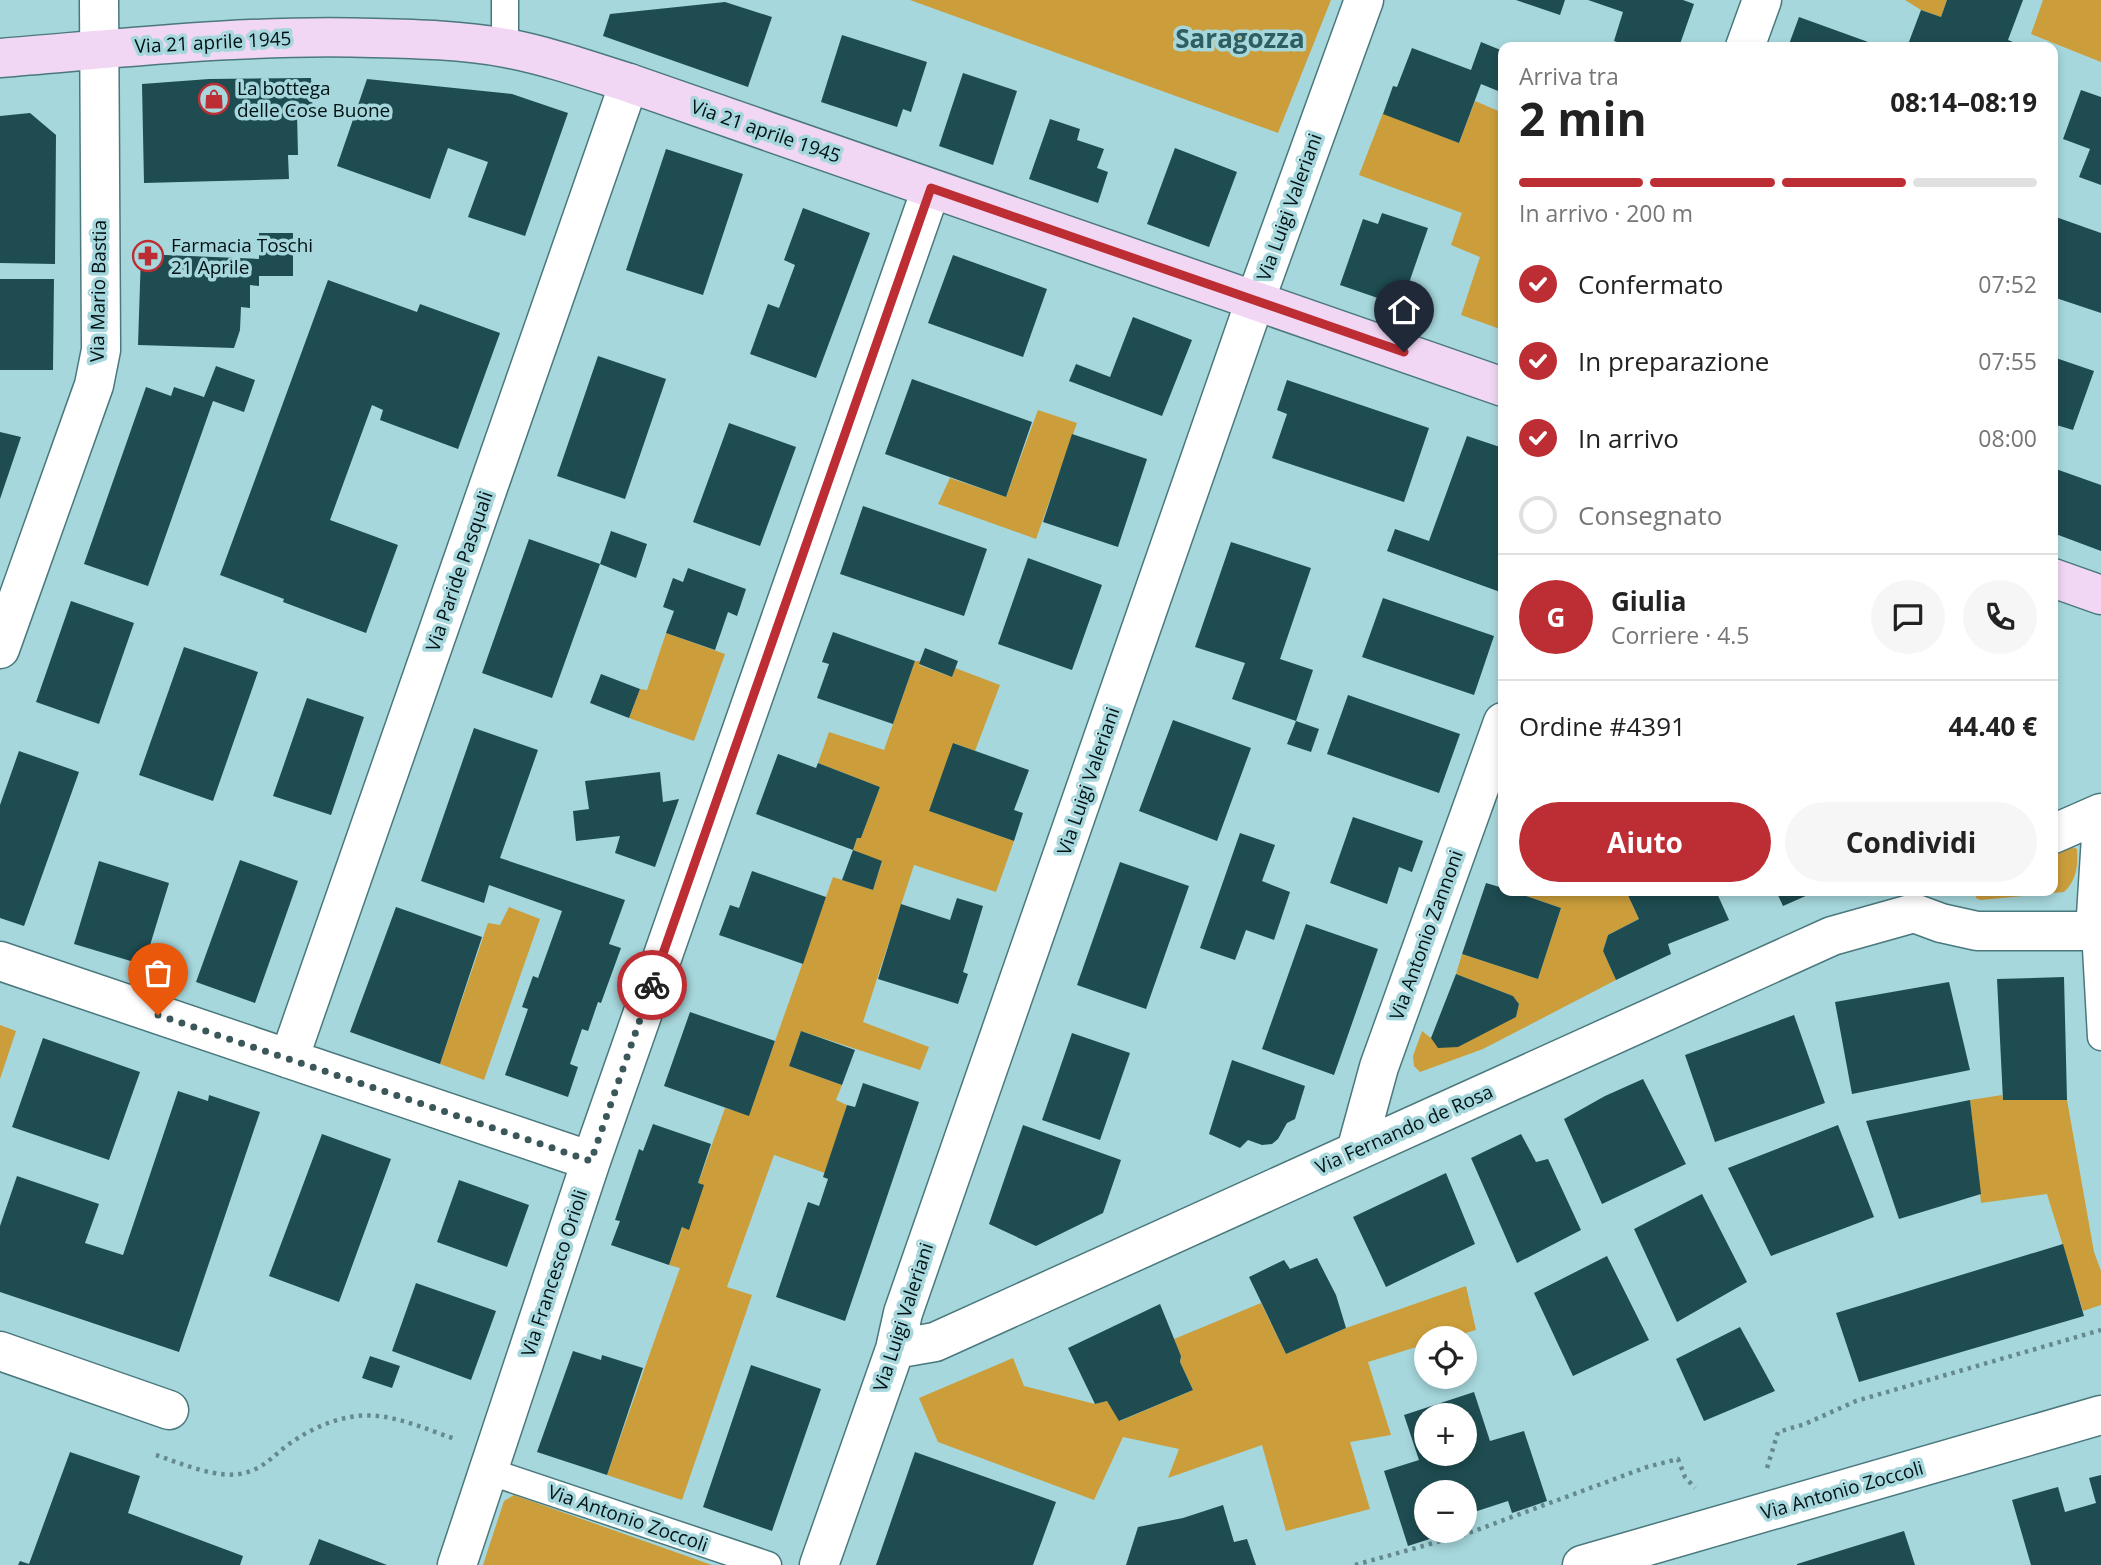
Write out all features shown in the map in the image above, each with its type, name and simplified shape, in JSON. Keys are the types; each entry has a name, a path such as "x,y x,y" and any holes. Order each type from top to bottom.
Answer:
{"street":[{"name":"Via Mario Bastia","path":"0,649 94,385 101,350 99,0"},
{"name":"Via Luigi Valeriani","path":"819,1565 895,1349 903,1313 1255,301 1364,0"},
{"path":"1747,42 1762,0"},
{"name":"Via 21 aprile 1945","path":"0,58 212,40 332,37 421,39 505,48 568,63 629,83 1498,385"},
{"name":"Via Paride Pasquali","path":"289,1059 629,83"},
{"name":"Via Francesco Orioli","path":"457,1565 591,1161 931,188"},
{"path":"2058,580 2101,595"},
{"name":"Via Antonio Zannoni","path":"1356,1151 1379,1067 1498,736"},
{"path":"2058,832 2101,813"},
{"path":"2095,932 2101,837"},
{"name":"Via Fernando de Rosa","path":"895,1349 934,1342 1832,936 1926,902 1941,923 1977,932 2095,932"},
{"path":"0,961 591,1161"},
{"path":"0,1350 169,1410"},
{"name":"Via Antonio Zoccoli","path":"1583,1565 2101,1415"}],"lane":[{"path":"505,0 505,48"},
{"path":"2095,932 2101,1037"},
{"name":"Via Antonio Zoccoli","path":"488,1471 768,1565"}],"path":[{"path":"1766,1471 1778,1432 1805,1424 1856,1401 2101,1330"},
{"path":"156,1455 218,1473 243,1474 267,1463 289,1444 314,1429 337,1419 360,1415 396,1419 461,1441"},
{"path":"1355,1565 1466,1534 1647,1467 1678,1459 1685,1477 1703,1496"}],"shaded area":[{"path":"910,0 1331,0 1278,133"},
{"path":"1905,0 1947,0 1941,17 1921,10"},
{"path":"2043,0 2101,0 2101,62 2058,45 2058,42 2031,34"},
{"path":"1475,101 1498,111 1498,328 1461,315 1480,257 1451,245 1462,213 1359,175 1383,113 1459,143"},
{"path":"1038,410 1077,423 1036,539 938,504 950,478 1006,497"},
{"path":"666,633 725,654 694,741 629,718 640,689 647,690"},
{"path":"915,661 952,677 955,668 1000,685 975,751 954,743 929,811 1014,841 996,892 914,865 863,1022 929,1047 920,1070 801,1031 789,1066 842,1085 836,1100 847,1105 825,1173 774,1155 727,1287 752,1295 682,1500 607,1475 680,1268 669,1265 725,1108 749,1115 833,877 873,890 882,862 853,850 857,838 861,838 880,787 818,763 829,732 884,750"},
{"path":"2068,845 2077,849 2077,866 2072,882 2064,892 2058,893 2058,850"},
{"path":"1526,896 1628,896 1639,919 1608,935 1603,951 1616,980 1483,1049 1420,1072 1414,1066 1413,1056 1422,1031 1431,1038 1516,1017 1519,1004 1513,996 1456,974 1462,954 1538,979 1561,908"},
{"path":"1976,896 2022,896 1981,900"},
{"path":"509,907 540,919 484,1080 440,1064 488,923 500,925"},
{"path":"0,1025 16,1031 0,1079"},
{"path":"2002,1095 2003,1100 2067,1100 2094,1252 2101,1271 2101,1305 2083,1311 2047,1194 1981,1203 1970,1100"},
{"path":"1466,1286 1475,1326 1414,1326 1414,1348 1368,1362 1391,1435 1350,1442 1370,1509 1286,1531 1262,1445 1168,1478 1179,1449 1123,1437 1094,1500 938,1442 919,1398 1013,1358 1024,1386 1095,1404 1107,1401 1120,1421 1193,1390 1180,1362 1181,1356 1174,1339 1261,1303 1286,1354 1346,1328"},
{"path":"514,1495 712,1565 483,1565 504,1501"}],"building":[{"path":"1516,0 1565,0 1560,15"},
{"path":"1588,0 1683,0 1694,4 1681,42 1614,41 1623,12"},
{"path":"1947,0 2023,0 2008,40 2013,42 1909,42 1921,10 1941,17"},
{"path":"725,2 772,17 748,87 603,36 610,14"},
{"path":"1799,17 1868,42 1790,42"},
{"path":"842,35 927,62 911,112 903,109 897,127 821,102"},
{"path":"1481,42 1498,49 1498,91 1481,84 1459,143 1383,114 1393,86 1397,87 1412,48 1471,70"},
{"path":"963,73 1017,91 993,165 939,146"},
{"path":"311,78 313,113 297,114 298,155 288,155 289,179 144,183 142,84 209,79"},
{"path":"367,79 512,94 568,113 525,236 468,217 488,162 448,148 430,199 337,166"},
{"path":"2081,90 2101,97 2101,185 2079,177 2090,149 2063,139"},
{"path":"30,113 56,135 55,264 0,263 0,116"},
{"path":"1050,119 1080,129 1077,140 1104,149 1097,168 1108,172 1098,203 1029,179"},
{"path":"1175,148 1237,172 1209,247 1147,224"},
{"path":"666,149 743,174 703,295 626,270"},
{"path":"803,208 870,233 816,378 750,354 768,304 779,308 795,265 784,260"},
{"path":"1382,213 1428,228 1401,306 1340,285 1363,219 1378,224"},
{"path":"2058,218 2101,233 2101,313 2058,299"},
{"path":"259,233 293,233 293,276 259,276 259,286 250,285 250,308 241,307 240,330 234,348 138,345 141,254 259,259"},
{"path":"953,255 1047,289 1023,357 928,323"},
{"path":"0,279 54,279 53,370 0,370"},
{"path":"328,280 417,312 420,304 500,333 458,449 380,420 383,410 372,405 330,520 398,545 366,633 220,575"},
{"path":"1133,317 1192,340 1162,416 1069,381 1076,364 1110,377"},
{"path":"598,356 666,379 625,499 557,476"},
{"path":"2058,359 2094,371 2073,430 2058,426"},
{"path":"216,366 255,380 244,412 213,401 148,586 84,564 146,387 171,396 174,387 204,397"},
{"path":"912,379 1032,422 1006,497 885,454"},
{"path":"1287,380 1429,428 1404,502 1272,458 1287,414 1277,410"},
{"path":"729,423 796,447 760,546 693,522"},
{"path":"0,432 21,437 0,499"},
{"path":"1072,434 1147,459 1118,547 1043,522"},
{"path":"1467,436 1498,446 1498,591 1387,551 1395,529 1429,541"},
{"path":"2058,470 2101,485 2101,551 2058,535"},
{"path":"863,506 987,549 964,616 840,574"},
{"path":"611,531 647,544 636,578 600,564"},
{"path":"529,539 600,564 552,698 482,673"},
{"path":"1231,542 1311,568 1280,659 1313,670 1296,721 1232,699 1245,663 1195,647"},
{"path":"1028,558 1102,585 1072,670 998,644"},
{"path":"688,568 746,589 737,616 728,612 715,650 666,633 674,611 663,607 673,578 683,582"},
{"path":"1383,598 1494,636 1474,695 1362,657"},
{"path":"71,601 134,623 99,724 36,702"},
{"path":"833,632 915,661 893,724 817,698 829,664 822,662"},
{"path":"184,647 258,672 213,801 139,775"},
{"path":"925,648 958,661 952,677 919,664"},
{"path":"601,674 640,689 629,718 590,703"},
{"path":"1348,695 1460,734 1439,793 1327,754"},
{"path":"307,698 364,717 331,815 273,796"},
{"path":"1173,720 1251,748 1217,841 1139,811"},
{"path":"1296,721 1319,729 1311,752 1287,744"},
{"path":"474,728 538,750 500,858 625,900 609,944 621,948 588,1031 582,1029 570,1064 578,1067 568,1097 505,1075 528,1009 522,1007 533,976 538,978 562,911 489,885 484,903 421,881"},
{"path":"953,743 1029,770 1014,810 1023,813 1014,841 929,811"},
{"path":"19,751 79,772 24,926 0,918 0,805"},
{"path":"778,754 816,768 818,763 880,787 861,838 857,838 853,850 756,814"},
{"path":"660,772 663,802 679,799 655,867 615,853 620,836 576,841 573,811 589,809 585,781"},
{"path":"1353,817 1423,841 1412,872 1399,867 1387,904 1330,883"},
{"path":"1240,833 1275,845 1262,881 1290,892 1274,940 1246,930 1235,960 1200,948"},
{"path":"853,850 882,861 873,890 842,880"},
{"path":"240,860 298,881 255,1003 196,982"},
{"path":"99,861 169,883 144,965 74,944"},
{"path":"1120,862 1189,886 1146,1009 1077,985"},
{"path":"752,871 826,897 803,964 719,935 730,905 739,908"},
{"path":"1486,883 1498,887 1498,896 1526,896 1561,908 1538,979 1462,954"},
{"path":"1628,896 1718,896 1729,920 1668,944 1671,954 1616,980 1603,951 1608,935 1639,919"},
{"path":"1778,896 1806,896 1783,906"},
{"path":"957,898 983,906 963,972 968,974 958,1004 878,979 901,904 950,920"},
{"path":"396,907 482,937 440,1064 350,1032"},
{"path":"1306,924 1378,949 1334,1075 1262,1049"},
{"path":"1456,974 1513,996 1519,1004 1516,1017 1458,1047 1438,1048 1431,1038"},
{"path":"2064,977 2067,1100 2003,1100 1997,979"},
{"path":"1949,982 1970,1070 1852,1094 1835,1002"},
{"path":"690,1012 775,1041 749,1116 664,1086"},
{"path":"1794,1015 1825,1103 1715,1142 1685,1055"},
{"path":"801,1031 855,1050 842,1085 789,1066"},
{"path":"1072,1033 1130,1053 1100,1140 1042,1120"},
{"path":"43,1038 140,1072 109,1160 12,1127"},
{"path":"1232,1060 1305,1086 1295,1119 1287,1123 1272,1144 1262,1145 1248,1140 1240,1148 1209,1134"},
{"path":"1643,1079 1686,1164 1602,1204 1564,1119"},
{"path":"863,1083 919,1102 845,1321 776,1297 808,1202 819,1206 828,1179 823,1177 847,1105 855,1107"},
{"path":"178,1091 208,1101 209,1095 260,1112 179,1352 0,1292 0,1226 17,1176 99,1204 85,1243 123,1255"},
{"path":"1970,1100 1981,1194 1899,1219 1866,1121"},
{"path":"653,1124 711,1144 698,1183 704,1185 689,1230 682,1227 669,1265 611,1245 620,1221 615,1220 639,1149 643,1151"},
{"path":"1023,1125 1121,1160 1103,1213 1036,1246 989,1224"},
{"path":"1838,1125 1874,1217 1771,1256 1728,1168"},
{"path":"322,1134 391,1159 339,1302 269,1276"},
{"path":"1521,1134 1536,1162 1548,1159 1581,1230 1517,1263 1471,1158"},
{"path":"1446,1173 1475,1244 1386,1287 1353,1217"},
{"path":"459,1180 529,1205 507,1267 437,1242"},
{"path":"1702,1194 1747,1282 1677,1322 1634,1229"},
{"path":"2063,1244 2084,1316 1859,1382 1836,1313"},
{"path":"1607,1256 1649,1340 1573,1376 1534,1293"},
{"path":"1317,1258 1336,1295 1346,1328 1286,1354 1249,1277 1284,1260 1290,1269"},
{"path":"416,1283 496,1311 471,1380 392,1351"},
{"path":"1160,1304 1181,1356 1180,1362 1193,1390 1119,1421 1107,1401 1095,1404 1068,1348"},
{"path":"1740,1327 1775,1391 1704,1421 1676,1359"},
{"path":"573,1351 601,1360 602,1355 643,1368 607,1475 537,1452"},
{"path":"370,1356 400,1366 392,1388 362,1378"},
{"path":"751,1365 821,1389 772,1531 703,1507"},
{"path":"1474,1392 1490,1441 1524,1431 1547,1501 1512,1513 1508,1501 1477,1511 1477,1480 1414,1480 1414,1543 1417,1543 1408,1546 1384,1471 1414,1462 1414,1466 1477,1466 1477,1403 1441,1403"},
{"path":"1414,1412 1414,1445 1404,1415"},
{"path":"70,1452 140,1476 128,1513 243,1556 240,1565 18,1565 20,1561 29,1564"},
{"path":"915,1452 1056,1502 1033,1565 876,1565"},
{"path":"2101,1475 2101,1565 2031,1565 2012,1500 2058,1487 2065,1512 2096,1503 2089,1478"},
{"path":"1223,1505 1234,1542 1247,1539 1256,1565 1126,1565 1138,1527 1183,1518"},
{"path":"1904,1531 1915,1565 1797,1565 1797,1564"},
{"path":"319,1539 387,1565 309,1565"}],"way so far":[{"path":"158,1015 591,1161 652,985"}],"place":[{"name":"La bottega delle Cose Buone","path":"214,99"},
{"name":"Farmacia Toschi 21 Aprile","path":"148,256"}],"district":[{"name":"Saragozza","path":"1240,39"}],"route":[{"path":"652,985 931,188 1224,292 1404,352"}]}
